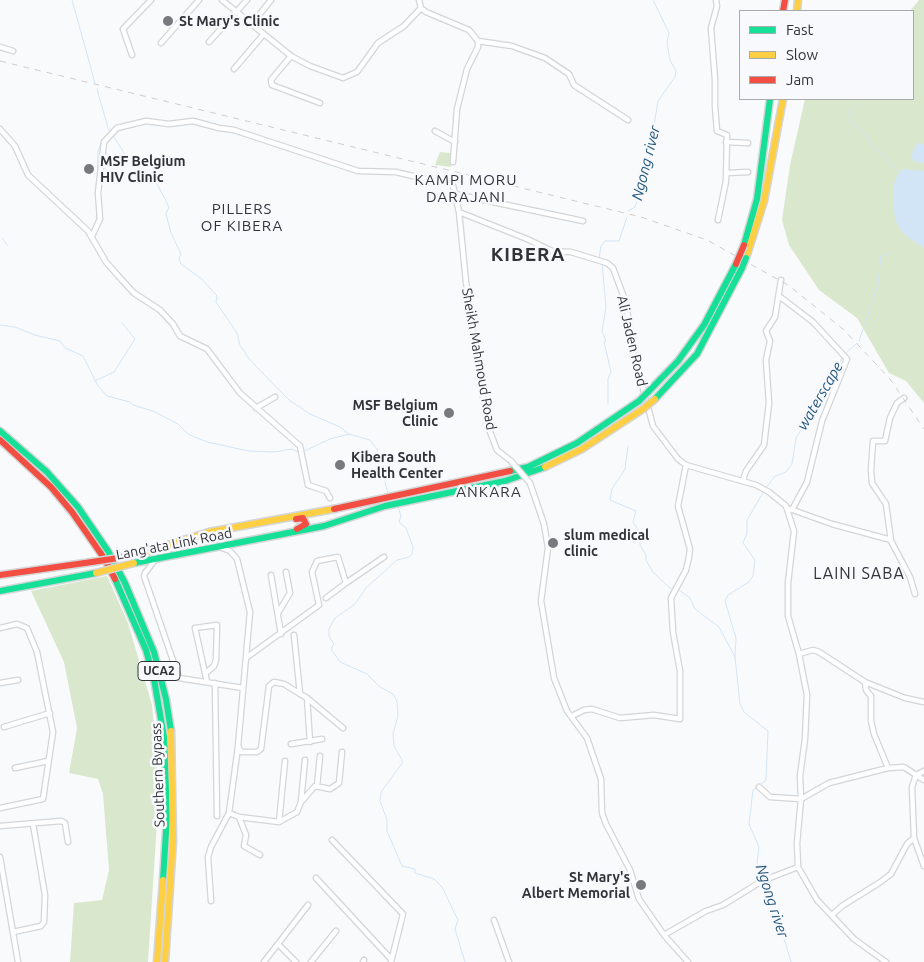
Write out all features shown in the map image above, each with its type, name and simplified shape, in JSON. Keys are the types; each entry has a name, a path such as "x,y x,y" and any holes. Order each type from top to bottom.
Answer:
{"main road":[{"path":"739,266 746,258 746,247 757,199 770,100"},
{"path":"739,266 764,201 783,100"},
{"name":"Lang'ata Link Road","path":"0,575 82,565 132,556 209,532 250,526 334,509 528,467 546,460 578,443 639,401 648,392 678,361 704,326 739,266"},
{"name":"Lang'ata Link Road","path":"0,591 96,573 134,563 271,538 352,517 385,506 505,481 550,465 582,449 655,399 697,354 739,266"},
{"name":"Southern Bypass","path":"0,431 47,472 78,507 108,551 125,583 154,652 169,718 174,766 173,841 164,962"},
{"name":"Southern Bypass","path":"0,440 51,487 72,512 104,558 119,586 146,650 154,679 164,737 166,787 167,816 157,962"},
{"path":"250,526 303,518 306,522 303,528 271,538"}],"street":[{"path":"132,55 123,29 151,0"},
{"path":"161,43 199,0"},
{"path":"222,0 292,56 337,77 347,78 357,72 378,43 404,26 421,8"},
{"path":"209,42 246,0"},
{"path":"251,25 271,0"},
{"path":"419,0 421,8 426,12 468,30 478,41 512,46 545,58 569,74 578,88 628,120"},
{"path":"716,0 717,6 711,28 715,71 715,106 717,131 726,135 727,173 718,220"},
{"path":"234,69 263,34"},
{"path":"453,162 459,98 478,41"},
{"path":"0,48 13,51"},
{"path":"292,56 271,80 272,85 320,103"},
{"name":"Sheikh Mahmoud Road","path":"92,236 100,219 98,193 104,142 110,133 117,128 146,121 169,124 193,121 234,130 358,171 396,172 434,180 452,180 459,212 466,282 487,424 497,450 512,461 530,483 544,524 548,548 541,601 551,664 562,699 587,738 601,779 602,813 630,870 635,890 643,908 688,962"},
{"path":"0,129 15,146 28,175 92,236 106,262 134,293 160,310 174,324 180,336 207,349 240,394 300,446 308,485 326,491 330,498"},
{"path":"436,131 455,142"},
{"path":"726,142 748,143"},
{"path":"727,173 748,172"},
{"path":"455,194 583,221"},
{"name":"Ali Jaden Road","path":"459,212 552,251 566,251 608,263 612,268 626,303 633,350 652,426 686,465"},
{"path":"743,480 746,471 764,445 770,403 766,360 770,341 766,331 775,317 781,280"},
{"path":"779,296 813,322 847,360 822,421 807,482 792,510"},
{"path":"256,408 275,397"},
{"path":"904,398 897,403 890,418 885,441 874,440 871,452 872,483 886,504 891,540 910,577 915,594"},
{"path":"572,716 584,710 592,709 620,718 654,715 680,719 680,671 672,626 673,593 686,570 690,549 678,506 686,465 756,485 769,492 792,510 891,540"},
{"path":"786,506 794,531 788,583 788,616 800,654 807,695 806,739 800,776 801,799 797,843 798,867 817,900 854,939 886,962"},
{"path":"211,901 208,857 230,813 244,688 250,612 238,558 230,550 220,547"},
{"path":"246,658 318,605 312,572 317,561 338,557 346,583"},
{"path":"326,598 384,557"},
{"path":"155,560 144,576 179,678 244,688"},
{"path":"278,613 290,593 286,572"},
{"path":"271,575 281,634"},
{"path":"0,628 17,624 27,628 37,652 53,732 43,799 0,808"},
{"path":"206,673 214,666 216,660 217,625 195,628 207,682"},
{"path":"294,635 300,694"},
{"path":"800,654 813,650 865,682 905,698 924,702"},
{"path":"0,683 18,680"},
{"path":"238,746 245,753 261,749 271,683 278,682 307,698 343,728"},
{"path":"865,682 866,690 870,696 871,721 874,734 888,768"},
{"path":"215,683 217,816"},
{"path":"307,698 310,742"},
{"path":"4,727 50,713"},
{"path":"291,744 322,739"},
{"path":"230,813 239,817 279,822 297,812 309,790 317,786 330,789 339,783 342,752"},
{"path":"317,786 320,756"},
{"path":"301,802 305,760"},
{"path":"14,768 48,761"},
{"path":"279,822 285,761"},
{"path":"760,788 770,796 801,799 829,782 888,768 904,767 924,780"},
{"path":"916,774 924,771"},
{"path":"916,774 912,794 914,838 924,866"},
{"path":"239,817 246,835 244,846 260,856"},
{"path":"0,826 63,822 68,842"},
{"path":"12,932 41,926 44,922 44,895 33,824"},
{"path":"832,915 856,896 888,876 907,844 914,838"},
{"path":"316,878 390,960 397,943 403,914 332,840"},
{"path":"0,858 18,962"},
{"path":"664,935 706,911 723,905 762,881 798,867"},
{"path":"264,962 308,905"},
{"path":"0,907 7,906"},
{"path":"494,920 509,962"},
{"path":"311,962 336,932"},
{"path":"278,944 296,962"}],"green space":[{"path":"919,0 924,0 924,403 906,381 889,373 857,318 819,290 789,245 782,220 790,165 805,100 914,100 914,10 911,10"},
{"path":"440,152 450,153 451,167 435,165"},
{"path":"107,576 128,623 152,705 157,759 157,822 148,962 70,962 74,903 102,900 109,870 103,794 98,779 69,773 77,728 64,662 31,591"}],"water":[{"path":"921,143 924,145 924,163 914,161 911,157 916,144"},
{"path":"903,169 924,171 924,248 905,235 897,224 893,209 893,186 897,176"}],"waterway":[{"path":"72,0 95,83"},
{"name":"Ngong river","path":"628,211 635,207 638,199 656,133 654,125 658,101 675,77 676,71 670,60 667,43 669,33 653,0"},
{"path":"97,89 108,128 130,162 155,180 169,207 166,214 171,233 181,254 179,259 181,264 203,280 217,296 216,302 237,333 240,345 250,360 289,400 310,414 340,427 349,434"},
{"path":"851,100 849,121 864,132 872,146 884,155 899,173"},
{"path":"97,187 98,151 102,140 110,132"},
{"path":"96,222 97,208"},
{"name":"Ngong river","path":"599,259 601,246 605,241 619,241 627,217"},
{"path":"2,238 8,246"},
{"name":"waterscape","path":"859,341 878,285 881,256 890,253"},
{"name":"Ngong river","path":"599,263 602,264 606,307 602,331 606,341 604,342 611,372 608,379 608,403"},
{"path":"95,381 114,372 135,339 122,323"},
{"path":"0,325 15,327 35,335 60,341 65,348 83,356 98,386 107,396 153,411 178,424 188,434 207,442 249,451 275,452 291,449 299,452"},
{"name":"waterscape","path":"845,354 856,344"},
{"name":"waterscape","path":"766,488 775,476 786,472 792,464 796,438 820,400 843,357"},
{"path":"302,452 330,439 349,434 370,440 377,449 388,494"},
{"name":"Ngong river","path":"628,446 625,469 612,489 610,500 636,511 633,522 641,534 640,545 646,555 646,560 653,572 671,589 675,589"},
{"name":"waterscape","path":"735,657 736,638 725,601 728,595 749,582 753,576 755,560 743,543 747,533 747,520 764,491"},
{"path":"398,507 401,516 399,522 406,528 413,547 412,554 409,557 397,560 366,588 355,604 335,618 329,629 329,636 334,644 331,649 340,662 367,674 380,687 393,694 397,701 398,716 393,734 394,746 403,762 381,792 380,801 387,820 387,831 402,866 415,869 415,873 434,879 442,887 458,920 455,929 465,962"},
{"name":"Ngong river","path":"679,590 690,598 695,609 719,627 735,657 740,704 744,712 768,731 766,780 753,790 749,824 759,847 757,862 762,879"},
{"name":"Ngong river","path":"764,883 775,908 791,962"}],"railway":[{"path":"0,61 641,217 707,240 788,285 843,329 890,379 924,429"}],"traffic: fast":[{"path":"744,245 757,199 770,100"},
{"path":"742,268 746,258"},
{"path":"648,392 678,361 704,325 736,264"},
{"path":"655,399 697,354 742,268"},
{"path":"639,401 648,392"},
{"path":"510,471 528,467 577,443 639,401"},
{"path":"0,431 47,472 78,507 108,551 125,583 154,652 166,699 171,731"},
{"path":"134,563 324,526 385,506 505,481 545,467"},
{"path":"0,591 96,573"},
{"path":"115,579 146,650 154,679 164,737 167,816 163,880"}],"traffic: slow":[{"path":"797,10 798,0"},
{"path":"746,258 764,201 783,100"},
{"path":"643,409 655,399"},
{"path":"545,467 582,449 643,409"},
{"path":"132,556 209,532 334,509"},
{"path":"96,573 134,563"},
{"path":"165,962 173,841 171,731"},
{"path":"157,962 163,880"}],"traffic: jam":[{"path":"783,10 785,0"},
{"path":"736,264 744,245"},
{"path":"0,440 51,487 72,512 104,558 115,579"},
{"path":"334,509 510,471"},
{"path":"296,519 303,518 306,524 297,529"},
{"path":"92,562 132,556"},
{"path":"0,575 92,562"}],"place":[{"name":"St Mary's Clinic","path":"168,21"},
{"name":"MSF Belgium HIV Clinic","path":"89,169"},
{"name":"MSF Belgium Clinic","path":"449,413"},
{"name":"Kibera South Health Center","path":"340,465"},
{"name":"slum medical clinic","path":"553,543"},
{"name":"St Mary's Albert Memorial","path":"641,885"}],"district":[{"name":"KAMPI MORU DARAJANI","path":"466,188"},
{"name":"PILLERS OF KIBERA","path":"242,218"},
{"name":"KIBERA","path":"528,255"},
{"name":"ANKARA","path":"489,492"},
{"name":"LAINI SABA","path":"859,574"}]}
